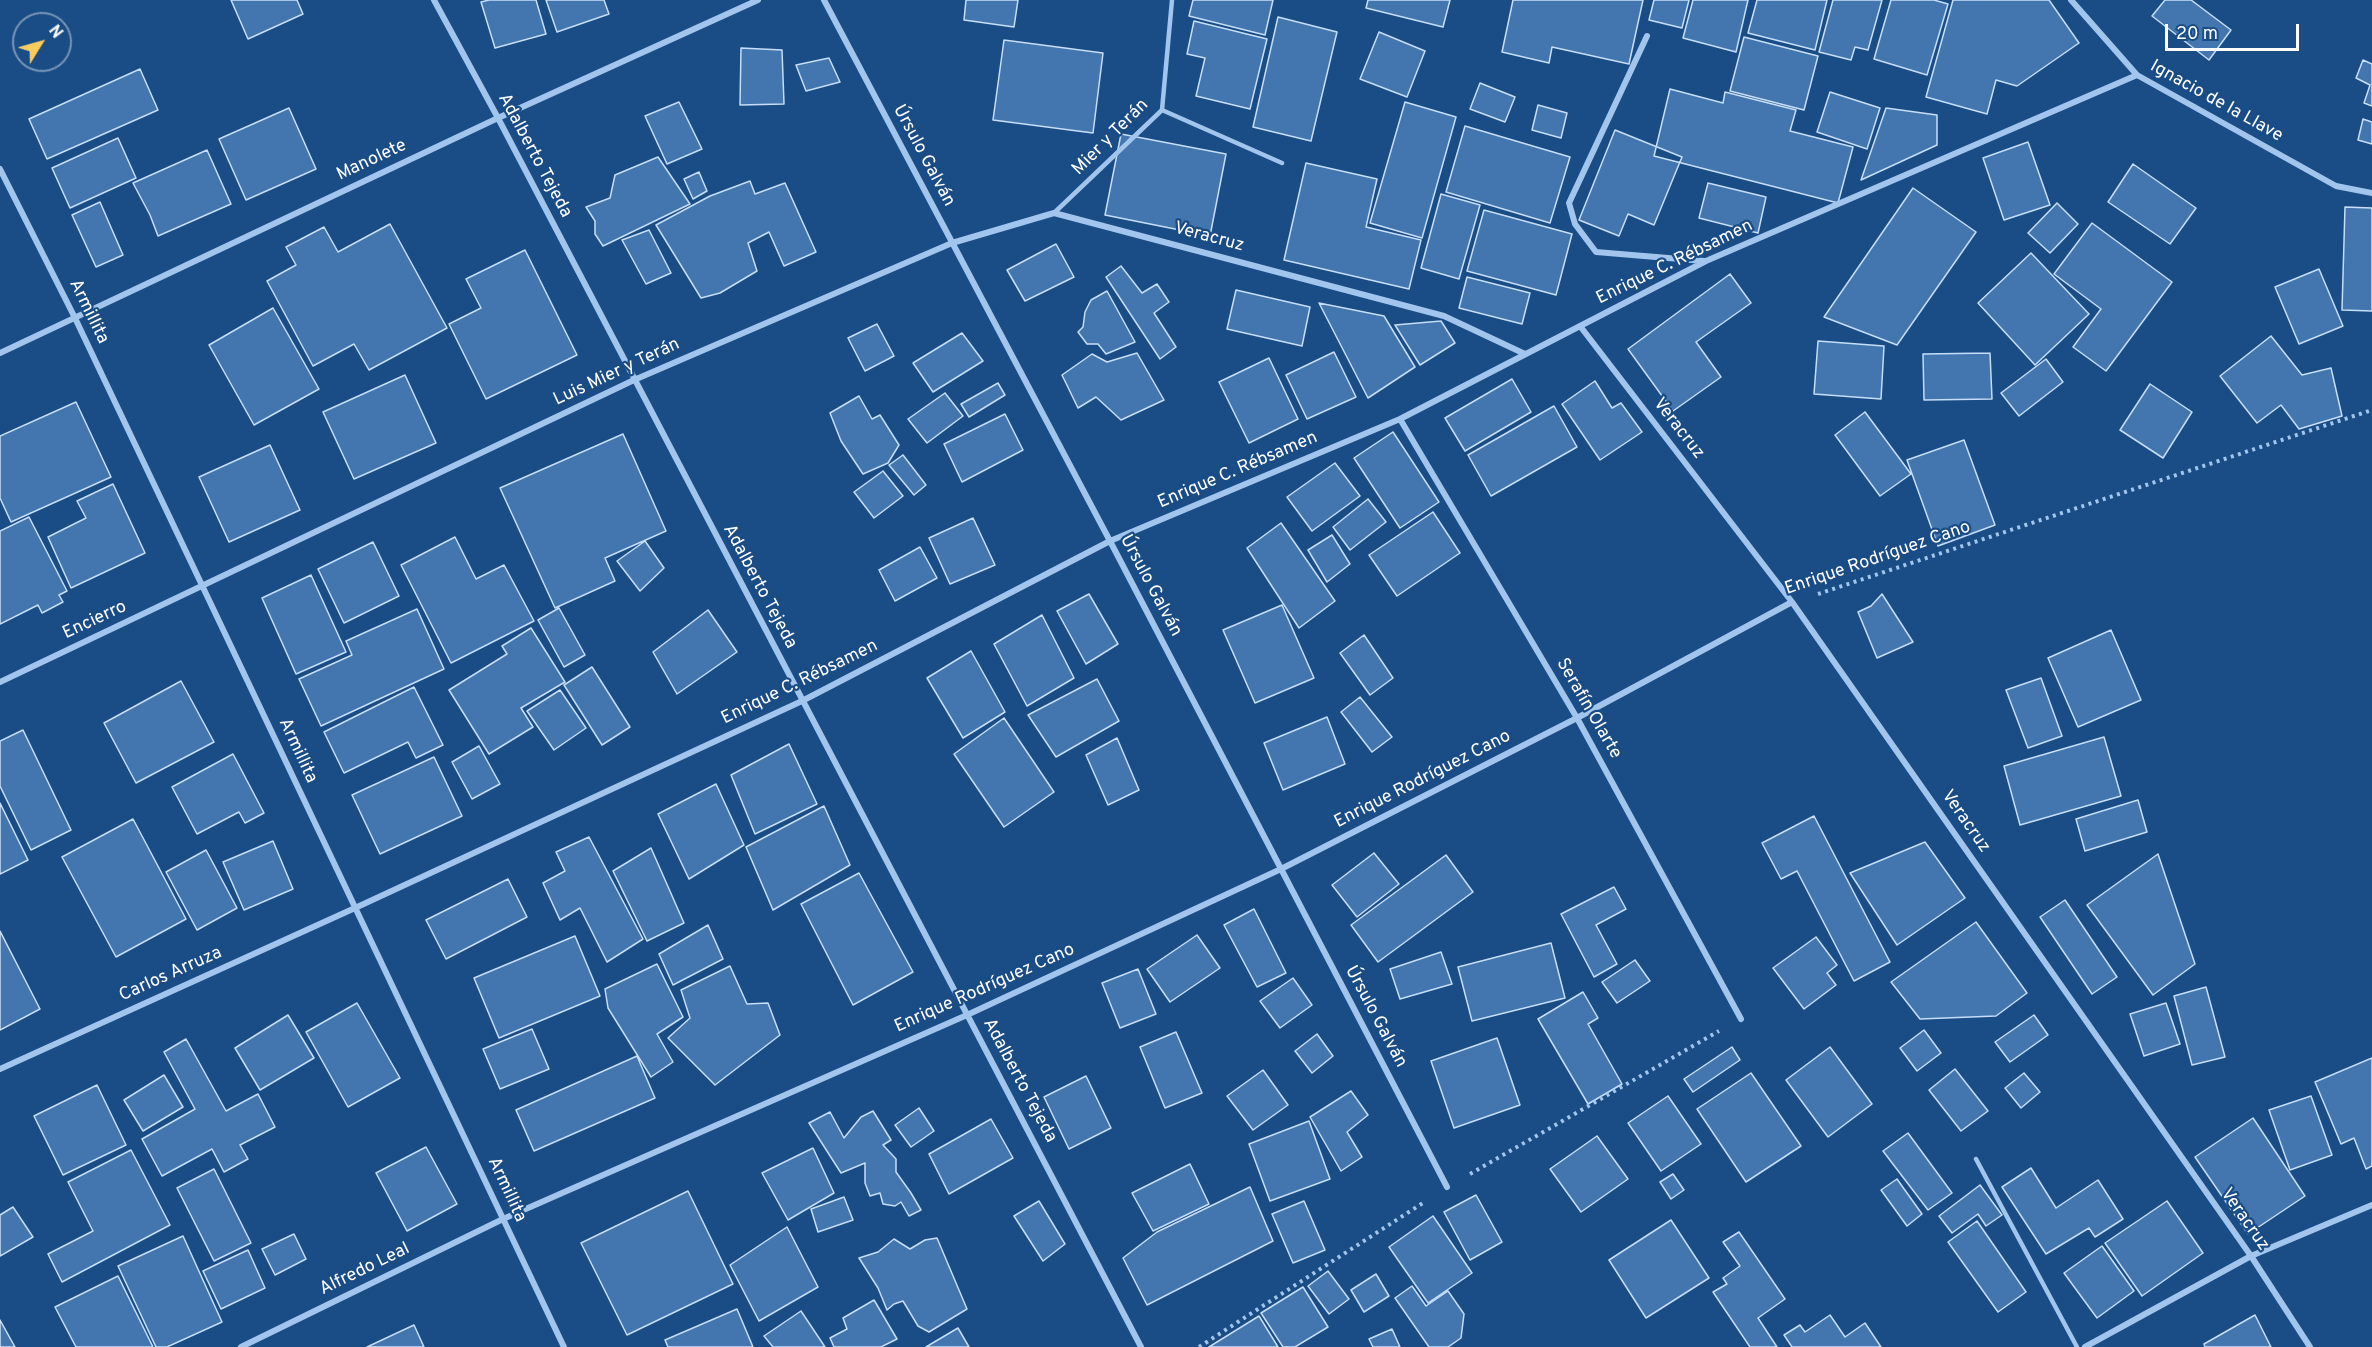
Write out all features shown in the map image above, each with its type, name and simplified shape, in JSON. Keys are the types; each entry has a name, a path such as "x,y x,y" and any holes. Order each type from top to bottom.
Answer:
{"street":[{"name":"Adalberto Tejeda","path":"434,0 498,118 1141,1347"},
{"name":"Manolete","path":"0,352 498,118 759,0"},
{"name":"Úrsulo Galván","path":"824,0 1447,1187"},
{"name":"Ignacio de la Llave","path":"2071,0 2137,75 2336,186 2372,193"},
{"path":"1647,36 1569,203 1575,224 1596,252 1706,261"},
{"name":"Enrique C. Rébsamen","path":"355,908 802,701 1110,542 1400,419 1706,261 2137,75"},
{"name":"Armillita","path":"0,169 75,318 564,1347"},
{"name":"Luis Mier y Terán","path":"203,587 634,380 952,243 1054,213"},
{"name":"Veracruz","path":"1054,213 1444,316 1525,354"},
{"name":"Veracruz","path":"1580,326 1792,602 2251,1256 2310,1347"},
{"name":"Serafín Olarte","path":"1400,419 1577,718 1741,1019"},
{"name":"Encierro","path":"0,682 203,587"},
{"name":"Enrique Rodríguez Cano","path":"503,1219 967,1014 1281,869 1577,718 1792,602"},
{"name":"Carlos Arruza","path":"0,1069 355,908"},
{"path":"2085,1347 2251,1256 2372,1205"},
{"name":"Alfredo Leal","path":"241,1347 503,1219"}],"lane":[{"name":"Mier y Terán","path":"1054,213 1162,110 1172,0"},
{"path":"1162,110 1282,164"},
{"path":"1976,1159 2077,1347"}],"path":[{"name":"Enrique Rodríguez Cano","path":"1792,602 2372,410"}],"building":[{"path":"231,0 297,0 303,14 248,39"},
{"path":"536,0 546,34 495,48 481,2"},
{"path":"546,0 604,0 609,14 557,32"},
{"path":"966,0 1018,0 1014,27 964,20"},
{"path":"1193,0 1273,0 1265,35 1189,16"},
{"path":"1368,0 1450,0 1443,27 1366,8"},
{"path":"1513,0 1643,0 1629,64 1552,47 1549,63 1502,52"},
{"path":"1654,0 1689,0 1682,28 1649,20"},
{"path":"1693,0 1748,0 1736,52 1683,38"},
{"path":"1757,0 1827,0 1815,50 1748,33"},
{"path":"1833,0 1882,0 1868,50 1855,47 1851,60 1819,52"},
{"path":"1891,0 1934,0 1948,4 1927,75 1874,59"},
{"path":"1953,0 2049,0 2079,43 2017,86 1996,80 1987,114 1926,97"},
{"path":"2165,0 2191,0 2231,30 2209,60 2152,16"},
{"path":"1278,17 1337,32 1311,141 1253,127"},
{"path":"1194,21 1267,39 1250,109 1196,96 1205,58 1187,54"},
{"path":"1379,32 1425,51 1407,97 1360,79"},
{"path":"1744,37 1818,56 1804,110 1730,91"},
{"path":"1004,40 1103,53 1093,133 993,120"},
{"path":"741,48 782,50 784,104 740,105"},
{"path":"829,58 840,82 806,91 796,65"},
{"path":"2363,60 2372,64 2372,106 2364,103 2370,85 2356,78"},
{"path":"140,69 158,110 47,159 29,119"},
{"path":"1480,83 1515,97 1505,122 1470,109"},
{"path":"1670,89 1723,103 1725,92 1796,110 1790,131 1853,147 1838,203 1654,156"},
{"path":"1830,92 1880,108 1867,149 1817,132"},
{"path":"679,102 702,149 667,164 645,116"},
{"path":"1405,102 1456,117 1422,238 1370,223"},
{"path":"1538,105 1567,113 1561,138 1532,130"},
{"path":"289,108 316,169 246,200 219,139"},
{"path":"1886,108 1937,115 1937,145 1861,180"},
{"path":"2363,119 2372,122 2372,144 2358,140"},
{"path":"1465,126 1570,157 1550,223 1446,192"},
{"path":"1615,130 1682,157 1654,225 1628,214 1619,236 1579,220"},
{"path":"1121,134 1226,154 1210,236 1105,215"},
{"path":"118,138 136,178 70,208 52,168"},
{"path":"2028,142 2050,205 2004,220 1983,158"},
{"path":"207,150 231,204 158,236 133,183"},
{"path":"658,157 690,204 603,246 595,234 595,221 586,207 610,198 615,175"},
{"path":"1306,163 1377,179 1366,227 1421,240 1409,289 1284,260"},
{"path":"2133,164 2196,208 2170,244 2108,202"},
{"path":"699,172 707,191 693,199 684,179"},
{"path":"750,181 755,194 785,183 816,252 784,266 769,232 748,243 757,271 720,293 701,298 656,225 710,196"},
{"path":"1708,183 1766,197 1758,233 1699,218"},
{"path":"1913,188 1976,232 1897,345 1824,317"},
{"path":"1441,194 1480,205 1459,279 1421,268"},
{"path":"100,202 123,255 96,267 72,215"},
{"path":"2057,203 2078,224 2050,253 2028,233"},
{"path":"2345,207 2372,208 2372,311 2342,310"},
{"path":"1484,210 1572,234 1556,295 1467,271"},
{"path":"2092,223 2172,282 2106,371 2073,347 2101,309 2054,274"},
{"path":"390,224 447,328 369,370 354,344 313,366 267,281 296,265 286,247 324,227 338,252"},
{"path":"649,230 671,273 646,284 622,240"},
{"path":"1056,244 1074,277 1025,301 1007,270"},
{"path":"525,250 577,355 486,399 449,324 481,308 466,279"},
{"path":"2031,253 2089,314 2035,365 1978,303"},
{"path":"1121,266 1142,293 1157,284 1169,302 1154,313 1176,347 1160,359 1106,277"},
{"path":"2319,269 2343,326 2299,344 2275,287"},
{"path":"1730,274 1751,303 1696,342 1721,377 1673,411 1628,349"},
{"path":"1467,277 1530,293 1522,324 1459,308"},
{"path":"1236,290 1310,307 1302,346 1227,329"},
{"path":"1107,291 1135,342 1106,354 1098,344 1087,344 1078,332 1083,327 1085,312 1091,300"},
{"path":"1319,303 1384,316 1415,367 1368,398"},
{"path":"273,308 319,389 254,425 209,345"},
{"path":"1441,321 1455,343 1420,365 1395,325"},
{"path":"877,324 894,356 865,371 848,338"},
{"path":"962,333 983,361 933,392 913,363"},
{"path":"2271,336 2302,375 2331,368 2342,416 2299,429 2281,405 2257,423 2220,376"},
{"path":"1818,341 1884,346 1881,399 1814,394"},
{"path":"1334,352 1356,397 1307,419 1286,375"},
{"path":"1137,353 1164,400 1121,420 1096,397 1078,408 1062,375 1092,354 1107,362"},
{"path":"1990,353 1992,399 1924,400 1923,354"},
{"path":"1269,358 1298,419 1249,443 1219,382"},
{"path":"2046,359 2063,382 2019,416 2001,393"},
{"path":"405,375 436,443 354,479 323,412"},
{"path":"1512,379 1531,412 1465,451 1445,418"},
{"path":"1595,381 1612,408 1621,403 1642,432 1600,460 1562,404"},
{"path":"998,383 1005,395 969,417 961,404"},
{"path":"2150,384 2192,412 2163,458 2120,430"},
{"path":"945,393 963,416 927,443 908,419"},
{"path":"859,396 872,419 880,415 899,445 888,463 863,474 841,441 830,413"},
{"path":"76,402 111,477 11,522 0,498 0,436"},
{"path":"1554,406 1577,447 1491,496 1468,455"},
{"path":"1865,412 1911,474 1880,496 1835,435"},
{"path":"1005,414 1023,450 962,482 944,444"},
{"path":"1393,432 1439,502 1400,528 1354,458"},
{"path":"623,434 666,531 605,558 615,581 555,608 500,488"},
{"path":"1964,440 1995,525 1938,546 1907,460"},
{"path":"270,445 300,510 229,542 199,477"},
{"path":"903,455 926,485 914,495 889,465"},
{"path":"1335,463 1360,496 1312,531 1287,497"},
{"path":"883,471 903,496 874,518 854,492"},
{"path":"113,484 145,553 71,588 48,537 86,518 77,501"},
{"path":"1368,499 1386,522 1350,550 1333,527"},
{"path":"1433,512 1460,553 1397,596 1369,555"},
{"path":"29,517 67,591 59,595 63,602 42,613 38,605 0,624 0,531"},
{"path":"973,518 995,565 950,584 929,538"},
{"path":"1281,523 1335,601 1299,628 1247,548"},
{"path":"1332,535 1350,564 1327,582 1308,550"},
{"path":"455,537 476,579 504,565 534,621 451,663 401,565"},
{"path":"645,541 664,568 640,591 617,561"},
{"path":"373,542 399,596 344,623 318,569"},
{"path":"920,547 937,578 895,601 879,570"},
{"path":"311,575 346,652 296,674 262,598"},
{"path":"1089,594 1118,644 1086,664 1057,611"},
{"path":"1882,594 1913,642 1877,658 1858,612 1871,606"},
{"path":"1282,605 1314,678 1255,703 1223,630"},
{"path":"559,608 585,655 564,667 538,620"},
{"path":"417,609 444,669 321,726 299,679 352,655 346,641"},
{"path":"708,610 737,652 677,694 653,652"},
{"path":"1042,615 1074,678 1027,706 994,644"},
{"path":"531,628 565,682 521,708 533,727 489,754 449,690 507,654 502,646"},
{"path":"2111,630 2141,700 2078,727 2048,658"},
{"path":"1364,635 1393,678 1370,695 1340,653"},
{"path":"971,651 1005,712 963,738 927,678"},
{"path":"592,667 630,727 602,745 564,685"},
{"path":"2041,678 2062,736 2028,748 2006,690"},
{"path":"1097,679 1119,721 1056,757 1028,715"},
{"path":"181,681 214,742 136,783 104,723"},
{"path":"414,687 443,745 416,758 408,742 344,773 324,732"},
{"path":"560,690 586,728 554,750 527,711"},
{"path":"1360,697 1392,737 1372,752 1341,712"},
{"path":"1327,717 1345,764 1283,790 1264,743"},
{"path":"1004,718 1054,792 1004,827 954,754"},
{"path":"23,730 71,830 31,850 0,786 0,741"},
{"path":"2104,737 2121,796 2020,825 2004,766"},
{"path":"1117,738 1139,790 1108,805 1086,755"},
{"path":"789,744 817,804 755,834 731,775"},
{"path":"479,746 500,784 472,799 452,762"},
{"path":"233,754 264,813 245,823 239,812 197,834 172,787"},
{"path":"434,757 462,816 380,854 352,795"},
{"path":"716,784 744,845 689,879 658,814"},
{"path":"2138,800 2147,832 2085,851 2076,819"},
{"path":"0,803 28,860 0,874"},
{"path":"824,806 850,865 773,910 746,847"},
{"path":"1814,816 1890,962 1854,981 1797,871 1781,879 1762,843"},
{"path":"133,819 186,919 116,957 62,857"},
{"path":"589,837 643,939 607,962 580,908 560,920 543,883 565,871 556,852"},
{"path":"273,841 293,889 244,910 223,862"},
{"path":"1925,842 1965,898 1897,945 1850,873"},
{"path":"651,848 684,923 647,941 613,871"},
{"path":"206,850 237,908 197,930 166,872"},
{"path":"1374,853 1399,884 1357,917 1332,885"},
{"path":"2158,854 2195,964 2153,995 2087,905"},
{"path":"1446,855 1473,892 1378,962 1351,925"},
{"path":"859,873 913,972 853,1005 801,904"},
{"path":"508,879 527,917 446,959 426,920"},
{"path":"1614,887 1626,909 1596,925 1617,964 1594,977 1561,914"},
{"path":"2065,900 2117,977 2092,994 2040,917"},
{"path":"1254,909 1286,973 1257,987 1224,925"},
{"path":"1976,922 2027,993 1996,1016 1920,1019 1891,982"},
{"path":"708,925 723,959 673,985 659,954"},
{"path":"0,931 40,1009 0,1030"},
{"path":"1197,935 1220,968 1170,1002 1147,969"},
{"path":"575,936 600,996 499,1038 474,978"},
{"path":"1816,937 1837,965 1827,973 1836,985 1804,1009 1773,968"},
{"path":"1551,943 1565,998 1472,1021 1458,967"},
{"path":"1441,952 1452,984 1400,999 1390,969"},
{"path":"1635,960 1650,981 1617,1003 1602,982"},
{"path":"657,964 683,1017 657,1034 673,1062 651,1077 608,1008 605,989"},
{"path":"730,966 747,1004 768,1003 780,1035 715,1085 668,1038 690,1018 681,990"},
{"path":"1138,969 1156,1014 1120,1028 1102,983"},
{"path":"1293,978 1312,1005 1280,1028 1260,1001"},
{"path":"2206,987 2225,1057 2192,1065 2174,996"},
{"path":"1583,992 1598,1018 1588,1024 1622,1084 1588,1104 1538,1019"},
{"path":"357,1003 400,1078 348,1107 306,1032"},
{"path":"2166,1003 2180,1044 2144,1056 2130,1014"},
{"path":"288,1015 314,1058 260,1090 235,1048"},
{"path":"2034,1015 2048,1035 2010,1062 1995,1042"},
{"path":"532,1029 549,1069 500,1089 483,1049"},
{"path":"1924,1030 1941,1053 1917,1071 1900,1048"},
{"path":"1176,1032 1202,1093 1165,1108 1140,1047"},
{"path":"1317,1034 1333,1056 1312,1073 1295,1051"},
{"path":"1497,1038 1520,1105 1454,1128 1431,1061"},
{"path":"186,1039 226,1111 258,1094 275,1127 240,1145 248,1159 224,1172 212,1149 162,1176 142,1139 195,1109 164,1052"},
{"path":"1732,1047 1740,1060 1693,1092 1684,1079"},
{"path":"1830,1047 1872,1104 1828,1137 1786,1080"},
{"path":"637,1056 655,1098 534,1151 516,1110"},
{"path":"2372,1058 2372,1166 2366,1169 2354,1138 2341,1144 2315,1082"},
{"path":"1955,1069 1988,1111 1961,1131 1929,1090"},
{"path":"1263,1070 1288,1105 1253,1130 1227,1096"},
{"path":"1751,1073 1801,1146 1746,1182 1697,1109"},
{"path":"2024,1073 2040,1092 2021,1108 2005,1088"},
{"path":"164,1075 183,1107 143,1131 124,1100"},
{"path":"1086,1076 1111,1128 1069,1149 1044,1097"},
{"path":"97,1085 126,1145 63,1175 34,1116"},
{"path":"1351,1091 1368,1115 1347,1132 1362,1157 1341,1171 1310,1117"},
{"path":"1668,1096 1701,1144 1661,1171 1628,1123"},
{"path":"2311,1096 2332,1155 2290,1170 2269,1110"},
{"path":"919,1108 934,1131 911,1147 895,1125"},
{"path":"873,1111 891,1140 883,1145 896,1159 896,1172 921,1210 909,1216 901,1202 895,1206 883,1204 880,1193 870,1196 865,1183 865,1163 841,1173 809,1123 830,1112 844,1138 861,1117"},
{"path":"2253,1118 2305,1196 2248,1234 2195,1157"},
{"path":"991,1119 1013,1158 949,1194 929,1154"},
{"path":"1309,1121 1330,1179 1270,1201 1249,1144"},
{"path":"1908,1133 1952,1193 1928,1210 1883,1151"},
{"path":"1597,1136 1628,1179 1581,1212 1550,1169"},
{"path":"426,1147 457,1204 407,1231 376,1173"},
{"path":"813,1148 834,1193 788,1220 762,1173"},
{"path":"131,1150 170,1225 62,1282 48,1254 93,1231 68,1182"},
{"path":"1190,1164 1209,1204 1153,1231 1132,1193"},
{"path":"2031,1168 2056,1208 2098,1180 2123,1219 2095,1237 2089,1228 2046,1254 2002,1187"},
{"path":"214,1169 251,1243 214,1261 177,1188"},
{"path":"1673,1174 1684,1190 1671,1199 1660,1182"},
{"path":"1897,1179 1922,1214 1907,1226 1881,1190"},
{"path":"1980,1185 2002,1215 1986,1226 1978,1214 1952,1233 1939,1216"},
{"path":"1250,1187 1273,1241 1147,1305 1123,1258 1157,1232"},
{"path":"688,1191 733,1284 627,1335 581,1243"},
{"path":"1476,1195 1502,1242 1470,1260 1444,1212"},
{"path":"844,1197 853,1220 818,1232 811,1209"},
{"path":"1039,1201 1065,1244 1043,1261 1014,1216"},
{"path":"1304,1201 1325,1250 1293,1263 1272,1214"},
{"path":"2167,1201 2203,1253 2142,1296 2105,1243"},
{"path":"13,1207 33,1237 0,1256 0,1215"},
{"path":"1433,1216 1472,1273 1428,1303 1389,1247"},
{"path":"1671,1220 1709,1278 1646,1318 1609,1260"},
{"path":"1977,1221 2026,1292 1998,1312 1948,1242"},
{"path":"787,1227 818,1287 759,1321 730,1265"},
{"path":"1739,1232 1785,1299 1758,1318 1777,1347 1750,1347 1713,1292 1727,1284 1723,1278 1740,1266 1723,1242"},
{"path":"294,1234 306,1259 275,1275 262,1249"},
{"path":"183,1236 222,1322 167,1347 156,1347 118,1266"},
{"path":"937,1238 967,1309 929,1332 918,1326 903,1301 887,1310 878,1288 859,1258 878,1252 894,1239 910,1249 925,1240"},
{"path":"2102,1246 2134,1291 2097,1318 2064,1273"},
{"path":"248,1250 265,1288 221,1309 203,1271"},
{"path":"1328,1271 1349,1299 1329,1314 1308,1286"},
{"path":"1376,1274 1389,1296 1364,1312 1351,1290"},
{"path":"118,1276 153,1347 76,1347 55,1307"},
{"path":"1412,1286 1426,1306 1448,1291 1464,1314 1461,1338 1448,1347 1429,1347 1395,1298"},
{"path":"1303,1287 1328,1327 1295,1347 1283,1347 1261,1313"},
{"path":"874,1300 897,1339 881,1347 834,1347 830,1338 847,1329 843,1318"},
{"path":"737,1309 753,1347 668,1347 665,1340"},
{"path":"801,1311 825,1347 773,1347 764,1336"},
{"path":"1830,1315 1845,1337 1865,1323 1881,1347 1792,1347 1784,1335 1800,1325 1805,1332"},
{"path":"2255,1315 2271,1347 2205,1347 2204,1344"},
{"path":"1259,1316 1278,1347 1209,1347"},
{"path":"0,1320 15,1347 0,1347"},
{"path":"414,1325 424,1347 367,1347"},
{"path":"958,1328 969,1347 926,1347 936,1341"},
{"path":"1392,1329 1400,1347 1373,1347 1369,1339"}]}
